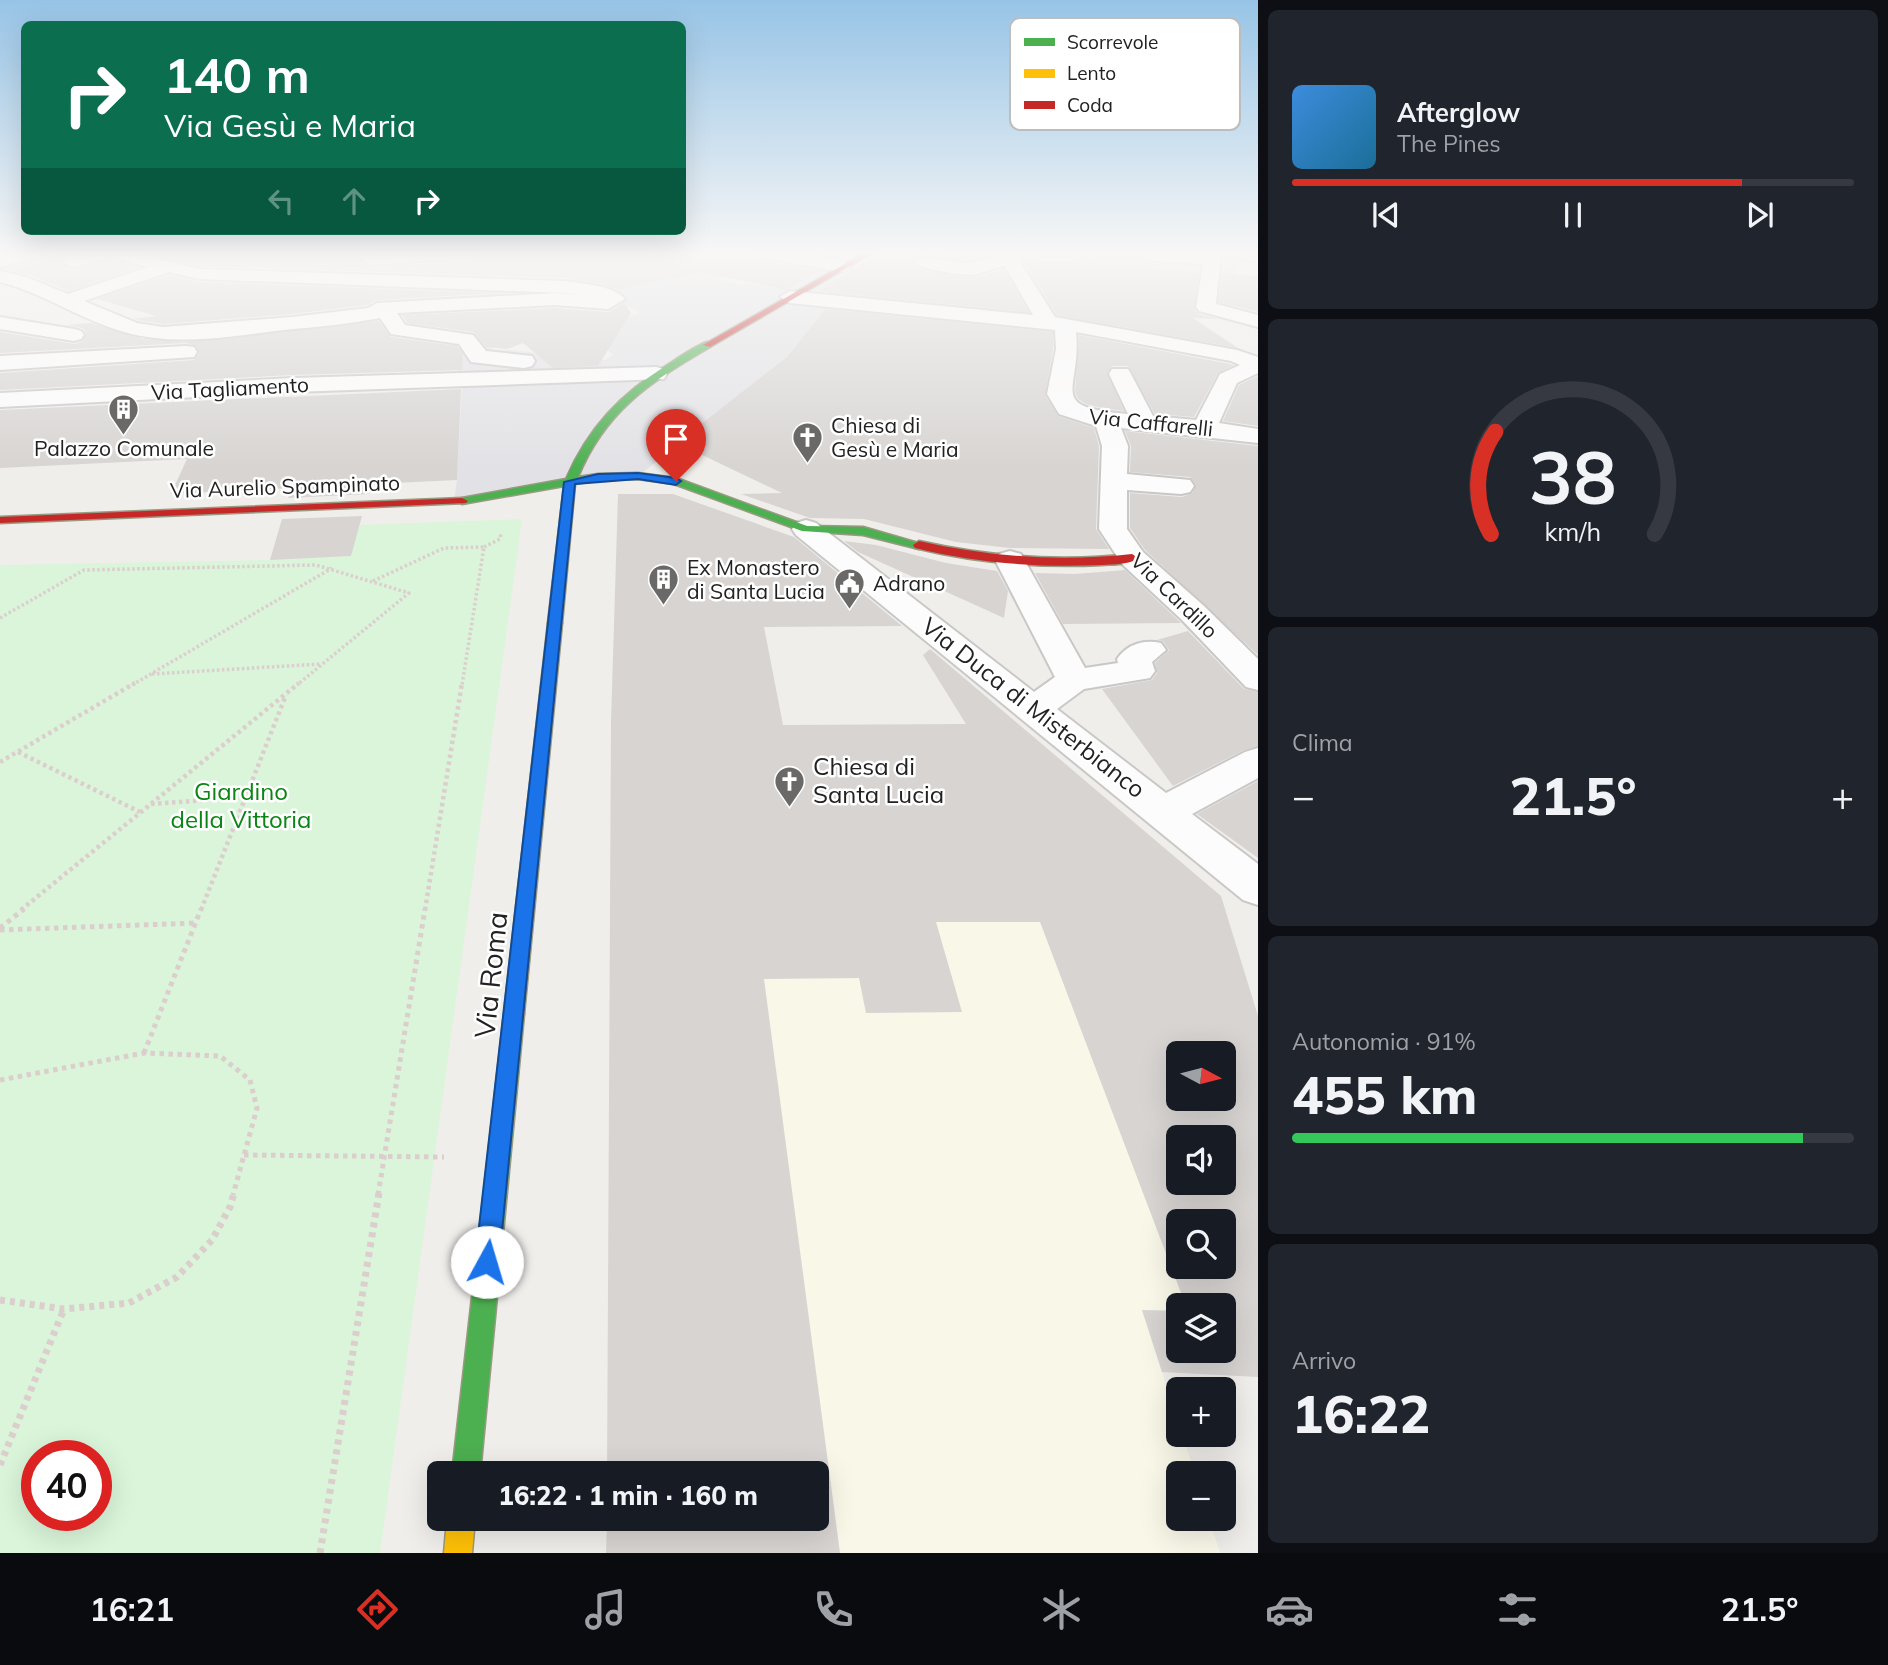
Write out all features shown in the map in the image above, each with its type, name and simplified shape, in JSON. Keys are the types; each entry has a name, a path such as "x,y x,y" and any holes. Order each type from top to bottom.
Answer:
{"street":[{"path":"9,324 74,335"},
{"path":"130,324 158,333 281,324"},
{"path":"394,324 398,330 482,336"},
{"path":"493,324 482,336 479,357 648,374"},
{"path":"570,482 601,421 626,394 648,374 739,324"},
{"path":"1012,324 1237,356 1258,365"},
{"path":"1060,324 1065,331"},
{"path":"0,363 258,348 258,327"},
{"path":"0,340 32,328"},
{"name":"Via Caffarelli","path":"1065,331 1059,394 1066,409 1076,414 1106,419 1258,436"},
{"path":"1204,428 1228,380 1258,365"},
{"name":"Via Tagliamento","path":"0,400 460,379 648,374"},
{"path":"1120,374 1144,423"},
{"name":"Via Cardillo","path":"1106,419 1115,446 1113,529 1132,558 1193,613 1244,649 1258,678"},
{"name":"Via Aurelio Spampinato","path":"0,520 468,501 598,477 638,476 676,481 806,529 863,531 956,554 1100,562 1132,558"},
{"path":"1115,481 1181,486"},
{"name":"Via Roma","path":"467,1461 570,482"},
{"name":"Via Duca di Misterbianco","path":"806,529 1258,888"},
{"path":"1010,559 1074,680"},
{"path":"1034,709 1074,680 1138,671 1135,659 1149,650"},
{"path":"1163,811 1258,761"},
{"path":"458,1553 460,1531"}],"path":[{"path":"320,1553 387,1156 484,547 444,548 373,581"},
{"path":"0,618 84,570 316,565 409,593 0,929"},
{"path":"0,762 332,568"},
{"path":"151,674 322,664"},
{"path":"144,1053 286,694"},
{"path":"17,752 140,812"},
{"path":"150,804 246,797"},
{"path":"0,929 196,923"},
{"path":"0,1080 144,1053 220,1056 250,1080 257,1108 230,1207 212,1240 177,1277 130,1303 64,1309 0,1300"},
{"path":"244,1155 498,1157"},
{"path":"0,1465 64,1309"}],"shaded area":[{"path":"623,324 813,324 787,357 638,476 454,502 462,384 458,373 458,358 448,353 455,339 477,338 495,351 511,350 605,360 613,355 607,350"},
{"path":"895,324 1113,324 1117,332 1081,332 1075,350"},
{"path":"612,850 700,850 703,882 1098,881 1168,1041 1166,1111 1199,1111 1206,1125 1166,1125 1166,1195 1236,1195 1236,1152 1258,1151 1258,1314 1236,1313 1236,1293 1166,1293 1166,1311 1142,1310 1166,1384 1166,1447 1186,1447 1191,1461 1166,1461 1166,1531 1213,1531 1220,1553 606,1553 607,1531 829,1531 829,1461 607,1461"}],"green space":[{"name":"Giardino della Vittoria","path":"522,519 380,1553 0,1553 0,565 350,556 360,525"}],"building":[{"path":"96,324 143,339 184,342 347,324 382,324 391,337 457,346 463,354 462,370 293,375 0,390 0,373 194,360 199,353 196,346 186,343 0,353 0,332 75,344 83,341 86,333 82,328 67,325"},
{"path":"418,324 624,324 598,366 553,368 523,343 507,349 486,347 473,332"},
{"path":"813,324 978,324 1053,332 1053,349 1045,395 1058,416 1094,428 1099,446 1096,529 1109,549 1010,548 956,542 864,519 810,518 741,494 782,493 677,443 787,357"},
{"path":"1109,324 1203,324 1238,348"},
{"path":"1079,335 1234,365 1218,373 1194,417 1155,414 1128,366 1112,366 1107,373 1124,411 1102,408 1086,404 1078,399 1075,392"},
{"path":"1258,376 1258,426 1223,421 1239,385"},
{"path":"461,389 457,480 372,484 369,494 288,498 291,488 171,494 187,459 0,468 0,410"},
{"path":"1125,431 1258,446 1258,655 1145,550 1130,528 1130,493 1182,497 1192,493 1196,485 1190,477 1130,472 1131,446"},
{"path":"618,494 673,494 794,537 902,626 764,627 783,725 966,724 923,655 930,649 1221,896 1258,1016 1258,1377 1162,1372 1142,1310 1166,1311 1166,1363 1236,1363 1236,1293 1181,1293 1176,1279 1236,1279 1236,1209 1166,1209 1166,1253 1040,922 936,922 962,1012 866,1013 859,978 764,979 828,1461 607,1461 611,722"},
{"path":"362,516 351,556 270,560 282,519"},
{"path":"844,541 876,545 946,563 997,571 1008,591 1004,618 858,552"},
{"path":"1125,570 1181,623 1063,624 1035,573 1075,574"},
{"path":"1188,631 1244,689 1258,692 1258,746 1244,750 1173,786 1102,689 1152,680 1157,673 1155,663 1169,650 1163,641 1157,640"},
{"path":"1258,781 1258,858 1197,814"},
{"path":"829,1470 840,1553 606,1553 607,1531 829,1531"}],"traffic: fast":[{"path":"555,623 568,490 582,455 594,434 626,399 644,384 707,345"},
{"path":"462,501 598,477 638,476 676,481 806,529 863,531 919,545"},
{"path":"467,1461 514,1014"}],"traffic: slow":[{"path":"458,1553 460,1531"}],"traffic: jam":[{"path":"707,345 743,324"},
{"path":"0,520 462,501"},
{"path":"919,545 971,555 1025,561 1079,562 1132,558"},
{"path":"514,1014 555,623"}],"place":[{"name":"Palazzo Comunale","path":"124,436"},
{"name":"Chiesa di Gesù e Maria","path":"808,465"},
{"name":"Ex Monastero di Santa Lucia","path":"664,607"},
{"name":"Adrano","path":"850,611"},
{"name":"Chiesa di Santa Lucia","path":"790,808"}],"route":[{"path":"487,1262 570,482 598,477 638,476 676,481"}]}
